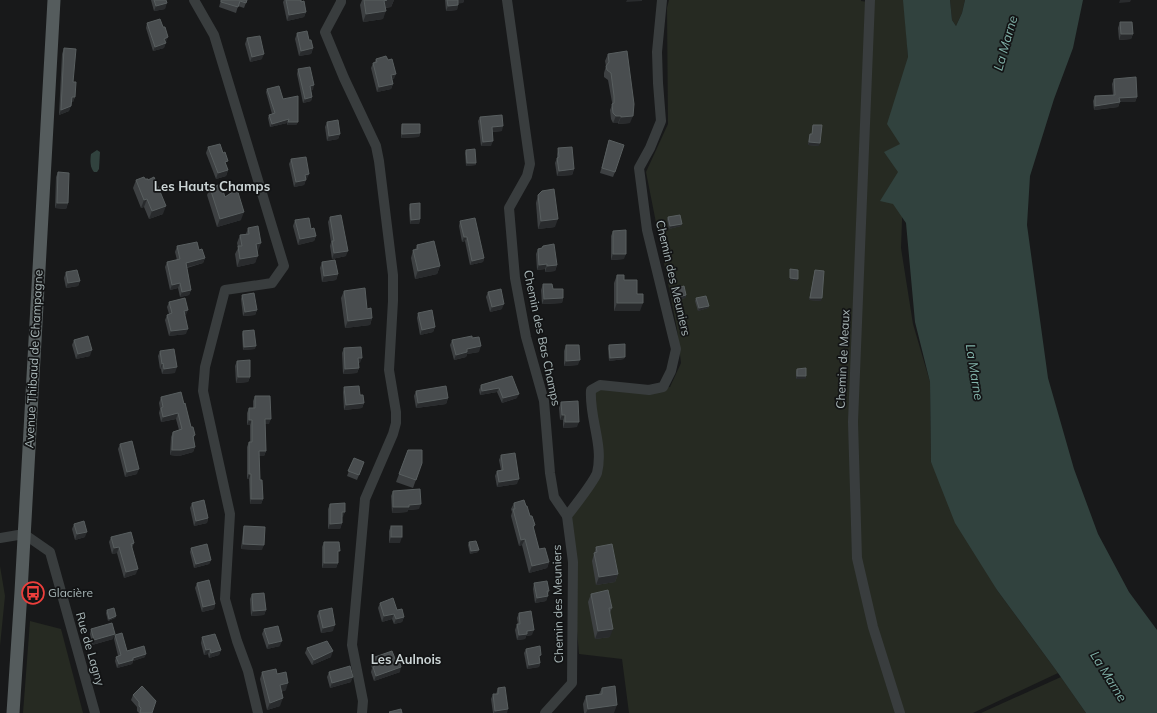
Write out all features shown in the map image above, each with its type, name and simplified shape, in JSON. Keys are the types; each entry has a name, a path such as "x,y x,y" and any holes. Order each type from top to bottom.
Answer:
{"main road":[{"name":"Avenue Thibaud de Champagne","path":"13,713 53,2"}],"street":[{"path":"194,0 214,35 284,266 272,283 225,290 205,367 203,391 230,514 225,599 237,641 248,671 258,713"},
{"path":"340,0 341,2 325,32 344,78 376,146 393,275 389,370 396,412 396,423 391,440 365,499 352,645 363,701 362,713"},
{"name":"Chemin des Bas Champs","path":"507,0 530,164 526,176 509,208 515,278 526,337 544,401 550,473 554,497 567,516"},
{"name":"Chemin des Meuniers","path":"545,713 572,683 573,562 567,516 596,474 599,453 590,400 591,390 600,385 649,390 664,387 671,371 676,349 647,230 639,168 650,148 661,121 657,52 662,0"},
{"name":"Chemin de Meaux","path":"870,0 853,422 857,558 873,627 900,713"},
{"path":"0,538 24,534"},
{"name":"Rue de Lagny","path":"24,534 50,552 95,713"}],"shaded area":[{"path":"669,0 861,0 868,2 868,0 904,0 908,57 901,248 913,324 930,382 931,462 997,590 1058,673 973,713 629,713 622,659 579,654 567,516 596,474 591,390 670,387 681,363 677,329 646,172 668,124 667,8"},
{"path":"950,0 965,0 962,13 956,26 952,20"},
{"path":"0,566 5,596 0,646"},
{"path":"30,621 61,629 83,713 23,713"},
{"path":"1061,677 1086,713 981,713"}],"water":[{"name":"La Marne","path":"903,0 950,0 952,20 956,26 962,13 965,0 1083,0 1073,48 1054,99 1030,176 1027,225 1048,378 1074,469 1098,534 1129,592 1157,630 1157,713 1086,713 997,590 955,523 931,462 930,382 915,322 906,223 893,204 880,201 898,172 884,152 900,144 887,124 908,57"},
{"path":"97,150 100,152 99,169 97,172 94,172 90,161 91,154"}],"building":[{"path":"154,0 166,0 167,3 156,6"},
{"path":"221,0 247,0 246,3 240,1 238,7 221,2"},
{"path":"286,0 304,1 306,12 289,15"},
{"path":"364,0 387,0 384,1 386,11 366,14"},
{"path":"447,0 458,0 458,5 448,6"},
{"path":"160,19 163,27 165,27 168,37 164,39 166,43 155,47 147,23"},
{"path":"1120,22 1132,22 1133,34 1121,34"},
{"path":"307,31 313,48 301,51 297,33"},
{"path":"260,36 264,54 252,57 247,38"},
{"path":"64,48 76,49 73,82 76,82 75,97 72,97 71,106 61,110"},
{"path":"627,51 634,104 633,116 621,117 616,116 613,113 612,104 614,103 614,96 611,73 607,70 606,66 609,62 608,54"},
{"path":"386,56 388,60 392,59 396,74 391,75 393,84 379,87 373,63 377,62 376,59"},
{"path":"310,67 314,85 310,86 312,97 305,99 298,69"},
{"path":"1136,77 1137,97 1119,98 1120,102 1095,106 1095,96 1115,95 1114,79"},
{"path":"279,86 283,99 298,96 298,122 288,122 289,119 272,124 269,115 275,113 267,89"},
{"path":"502,115 503,126 492,127 493,141 483,142 480,117"},
{"path":"338,120 340,134 329,136 327,122"},
{"path":"402,124 420,124 420,133 402,134"},
{"path":"813,125 822,125 820,143 809,142"},
{"path":"609,140 624,145 615,172 602,168"},
{"path":"220,144 228,161 225,162 228,170 218,173 208,147"},
{"path":"572,147 574,169 559,171 557,158 559,157 558,148"},
{"path":"475,149 476,163 467,163 466,150"},
{"path":"306,157 309,174 305,175 306,180 296,182 291,159"},
{"path":"58,172 69,173 68,203 57,203"},
{"path":"144,177 148,180 154,177 166,206 152,211 147,199 144,200 136,180"},
{"path":"221,184 225,197 237,189 244,212 220,219 210,188"},
{"path":"554,189 558,219 541,221 538,195 542,191"},
{"path":"420,203 420,219 411,220 410,204"},
{"path":"341,215 348,251 334,253 332,241 334,241 330,217"},
{"path":"680,215 682,224 670,226 668,217"},
{"path":"309,218 311,229 314,228 316,236 300,239 295,220"},
{"path":"475,218 484,258 472,261 467,237 464,237 460,221"},
{"path":"258,226 261,243 256,244 258,256 240,259 238,246 242,246 240,235 249,234 248,228"},
{"path":"626,230 626,254 613,254 613,231"},
{"path":"434,241 440,266 418,271 413,250 418,249 417,245"},
{"path":"197,242 199,250 202,249 205,258 186,263 191,290 182,292 180,283 172,285 167,262 180,259 177,246"},
{"path":"554,244 557,265 539,265 538,249 542,248 543,246"},
{"path":"335,260 338,274 324,276 322,262"},
{"path":"790,269 798,270 798,279 790,278"},
{"path":"77,270 80,281 68,283 66,272"},
{"path":"815,270 824,271 822,298 810,298"},
{"path":"617,275 624,275 624,280 637,280 637,294 643,294 643,303 617,303"},
{"path":"543,284 552,284 553,289 563,289 563,298 544,299"},
{"path":"684,286 686,295 678,297 677,288"},
{"path":"365,288 367,309 371,308 372,318 348,321 344,291"},
{"path":"501,289 504,304 492,307 488,292"},
{"path":"254,293 257,310 245,312 242,295"},
{"path":"706,296 709,306 699,308 696,298"},
{"path":"185,298 188,310 184,311 188,329 171,331 167,315 172,313 169,302"},
{"path":"432,310 435,327 422,330 418,313"},
{"path":"254,330 256,346 244,347 243,331"},
{"path":"88,336 92,350 78,354 74,340"},
{"path":"472,336 472,338 479,337 481,346 467,349 467,352 456,355 452,340"},
{"path":"625,344 625,357 610,358 609,345"},
{"path":"566,345 579,345 580,360 566,361"},
{"path":"361,347 362,358 358,358 359,368 345,369 344,348"},
{"path":"174,349 177,367 164,369 160,351"},
{"path":"250,360 250,377 238,377 237,361"},
{"path":"806,368 806,376 797,376 797,369"},
{"path":"512,376 519,394 503,398 499,388 482,391 481,385"},
{"path":"359,386 360,395 363,395 364,403 346,405 344,387"},
{"path":"446,386 448,398 418,403 416,391"},
{"path":"181,392 191,427 193,427 195,447 172,450 173,432 182,429 178,413 163,417 161,397"},
{"path":"255,396 270,396 271,419 265,419 266,451 259,451 260,480 262,480 263,499 251,499 251,474 249,474 249,442 252,442 252,420 249,420 249,408 255,408"},
{"path":"578,401 579,422 565,422 565,415 562,415 561,402"},
{"path":"132,441 139,469 127,472 120,444"},
{"path":"408,450 422,450 422,463 416,480 399,474"},
{"path":"515,453 519,479 499,482 497,471 503,470 501,455"},
{"path":"354,458 364,462 359,475 348,471"},
{"path":"420,489 421,504 409,505 409,507 393,507 393,491"},
{"path":"204,500 208,518 196,521 192,503"},
{"path":"524,500 535,525 533,526 539,549 545,548 549,562 532,566 525,539 521,540 513,509 515,509 514,503"},
{"path":"345,503 345,512 342,512 342,523 330,524 330,504"},
{"path":"84,521 87,532 77,534 74,524"},
{"path":"244,526 265,527 264,545 243,544"},
{"path":"391,526 402,526 402,537 391,537"},
{"path":"131,532 134,543 131,544 138,569 126,572 119,547 114,548 111,537"},
{"path":"476,541 479,550 471,551 469,542"},
{"path":"324,542 339,542 340,551 338,551 338,563 324,563"},
{"path":"207,544 211,560 196,564 191,548"},
{"path":"612,544 618,574 599,577 594,553 597,552 596,547"},
{"path":"209,580 215,604 203,607 197,583"},
{"path":"547,581 549,591 547,591 548,596 537,598 534,583"},
{"path":"608,590 612,608 609,608 613,629 598,631 591,594"},
{"path":"264,593 266,610 253,611 252,594"},
{"path":"393,598 397,610 402,609 404,617 396,619 394,614 384,616 380,603"},
{"path":"114,608 116,616 109,619 107,610"},
{"path":"332,608 335,625 323,628 319,611"},
{"path":"531,611 534,630 527,631 527,634 519,635 517,624 520,624 519,613"},
{"path":"112,623 115,634 94,640 91,629"},
{"path":"278,626 282,641 269,644 264,629"},
{"path":"122,633 127,651 144,646 146,654 119,664 116,657 121,655 115,635"},
{"path":"215,634 221,650 211,653 210,649 206,650 202,637"},
{"path":"327,641 333,651 314,660 307,648"},
{"path":"540,646 540,663 529,665 526,649"},
{"path":"392,651 396,661 399,660 401,667 376,676 372,658"},
{"path":"350,666 353,677 332,683 329,672"},
{"path":"276,669 277,674 286,672 288,683 280,685 283,698 270,703 262,672"},
{"path":"142,686 156,701 152,713 140,713 141,708 139,706 139,702 133,695"},
{"path":"615,686 617,705 588,709 586,696 602,694 602,688"},
{"path":"505,687 508,709 495,711 493,694 498,694 498,688"},
{"path":"401,709 402,713 389,712"}],"place":[{"name":"Glacière","path":"33,593"}],"district":[{"name":"Les Hauts Champs","path":"212,186"},
{"name":"Les Aulnois","path":"406,659"}]}
